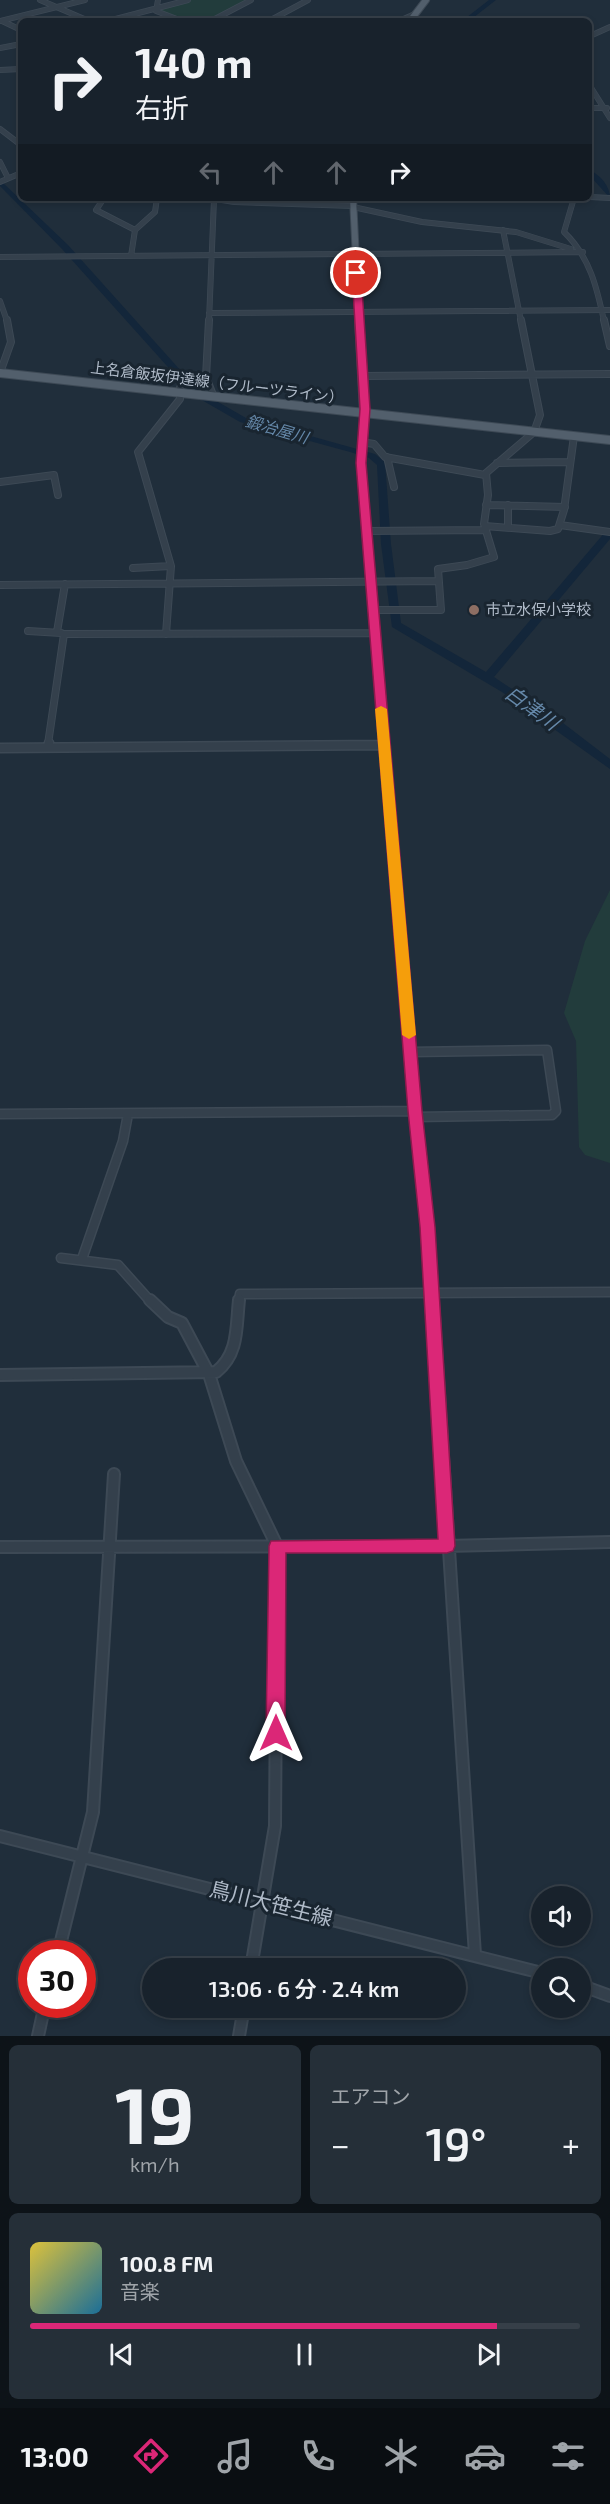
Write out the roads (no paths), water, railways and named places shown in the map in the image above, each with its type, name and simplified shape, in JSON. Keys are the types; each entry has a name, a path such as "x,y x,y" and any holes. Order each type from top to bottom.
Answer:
{"main road":[{"path":"413,18 426,0"},
{"path":"353,201 365,411"},
{"name":"上名倉飯坂伊達線（フルーツライン）","path":"0,372 181,389 610,438"},
{"name":"上名倉飯坂伊達線（フルーツライン）","path":"535,430 574,436 610,438"}],"street":[{"path":"40,0 82,18"},
{"path":"0,21 85,0"},
{"path":"158,0 156,8 160,14 173,18"},
{"path":"119,18 188,0"},
{"path":"217,18 251,0"},
{"path":"275,18 308,0"},
{"path":"406,18 417,13"},
{"path":"0,21 18,29"},
{"path":"592,35 610,27"},
{"path":"0,48 18,45"},
{"path":"0,70 18,69"},
{"path":"592,93 593,97 607,108 610,118"},
{"path":"2,132 18,143"},
{"path":"0,162 4,180 18,174"},
{"path":"592,197 610,198"},
{"path":"102,201 96,210 135,230"},
{"path":"131,256 135,230 155,212 157,201"},
{"path":"209,393 206,376 212,256 212,201"},
{"path":"228,201 353,207 422,222 531,235 546,243 584,252"},
{"path":"573,201 564,232 576,240 588,260 610,346"},
{"path":"375,610 441,610 438,569 467,566 494,557 485,528 485,475 535,430 540,415 503,230"},
{"path":"0,257 584,252"},
{"path":"0,301 12,333 10,349 0,372"},
{"path":"209,314 610,310"},
{"path":"362,376 610,374"},
{"path":"166,633 171,566 138,452 180,399 181,389"},
{"path":"365,411 361,442 367,531 416,1114 428,1227 475,1955"},
{"path":"367,531 508,527 558,530 565,507 574,436"},
{"path":"361,442 374,444 379,453 387,457 485,475"},
{"path":"387,457 394,487"},
{"path":"496,463 569,462"},
{"path":"0,482 54,475 58,495"},
{"path":"486,505 565,507"},
{"path":"508,505 508,527"},
{"path":"560,525 610,532"},
{"path":"133,568 171,566"},
{"path":"0,585 438,581"},
{"path":"48,747 65,584"},
{"path":"28,631 61,633 376,633"},
{"path":"0,748 384,745"},
{"path":"0,1114 552,1115 556,1111 547,1050 411,1052"},
{"path":"82,1259 123,1141 128,1114"},
{"path":"61,1258 110,1263 123,1269 138,1290 158,1309 168,1317 182,1323 209,1374 236,1461 277,1546 275,1826 253,1958"},
{"path":"0,1375 209,1374 224,1367 233,1355 240,1294 610,1293"},
{"path":"61,1940 93,1812 114,1474"},
{"path":"0,1547 447,1546 610,1542"},
{"name":"鳥川大笹生線","path":"0,1836 531,1971"},
{"path":"591,1989 610,1996"},
{"path":"38,2036 42,2018"},
{"path":"239,2036 242,2018"}],"waterway":[{"name":"白津川","path":"469,18 493,0"},
{"name":"白津川","path":"592,174 610,196"},
{"name":"鍛冶屋川","path":"0,182 18,200"},
{"name":"鍛冶屋川","path":"19,201 65,247 196,393 243,420 372,456 382,464 386,544 396,625 506,689 610,765"},
{"name":"白津川","path":"489,676 610,533"}],"place":[{"name":"市立水保小学校","path":"474,610"}]}
